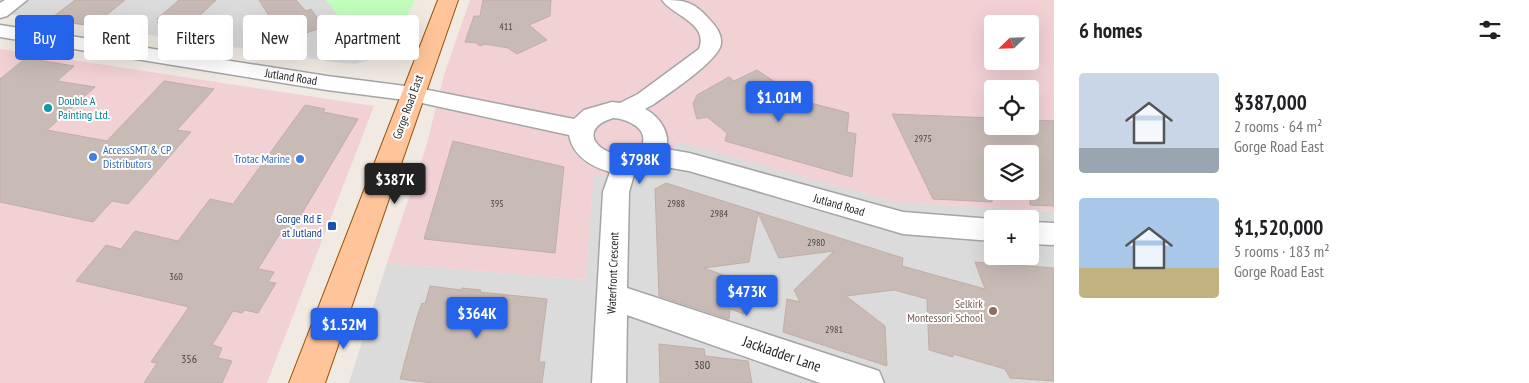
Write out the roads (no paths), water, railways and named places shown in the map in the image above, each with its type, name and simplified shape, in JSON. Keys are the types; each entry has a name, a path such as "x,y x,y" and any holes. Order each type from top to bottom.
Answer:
{"main road":[{"name":"Gorge Road East","path":"307,383 448,0"}],"street":[{"path":"0,12 18,0"},
{"path":"637,110 655,133 653,148 635,163 604,162 591,154 582,144 579,133 580,129 592,115 612,110 637,110 707,53 711,42 709,32 703,24 671,0"},
{"name":"Jutland Road","path":"0,31 327,83 413,94 580,129"},
{"name":"Jutland Road","path":"653,148 689,162 903,223 984,229"},
{"name":"Waterfront Crescent","path":"609,383 616,192 625,164"},
{"path":"1039,233 1054,234"},
{"name":"Jackladder Lane","path":"613,296 867,383"}],"place":[{"name":"Double A Painting Ltd.","path":"48,108"},
{"name":"AccessSMT & CP Distributors","path":"93,157"},
{"name":"Trotac Marine","path":"300,159"},
{"name":"Gorge Rd E at Jutland","path":"332,226"},
{"name":"Selkirk Montessori School","path":"993,311"}]}
